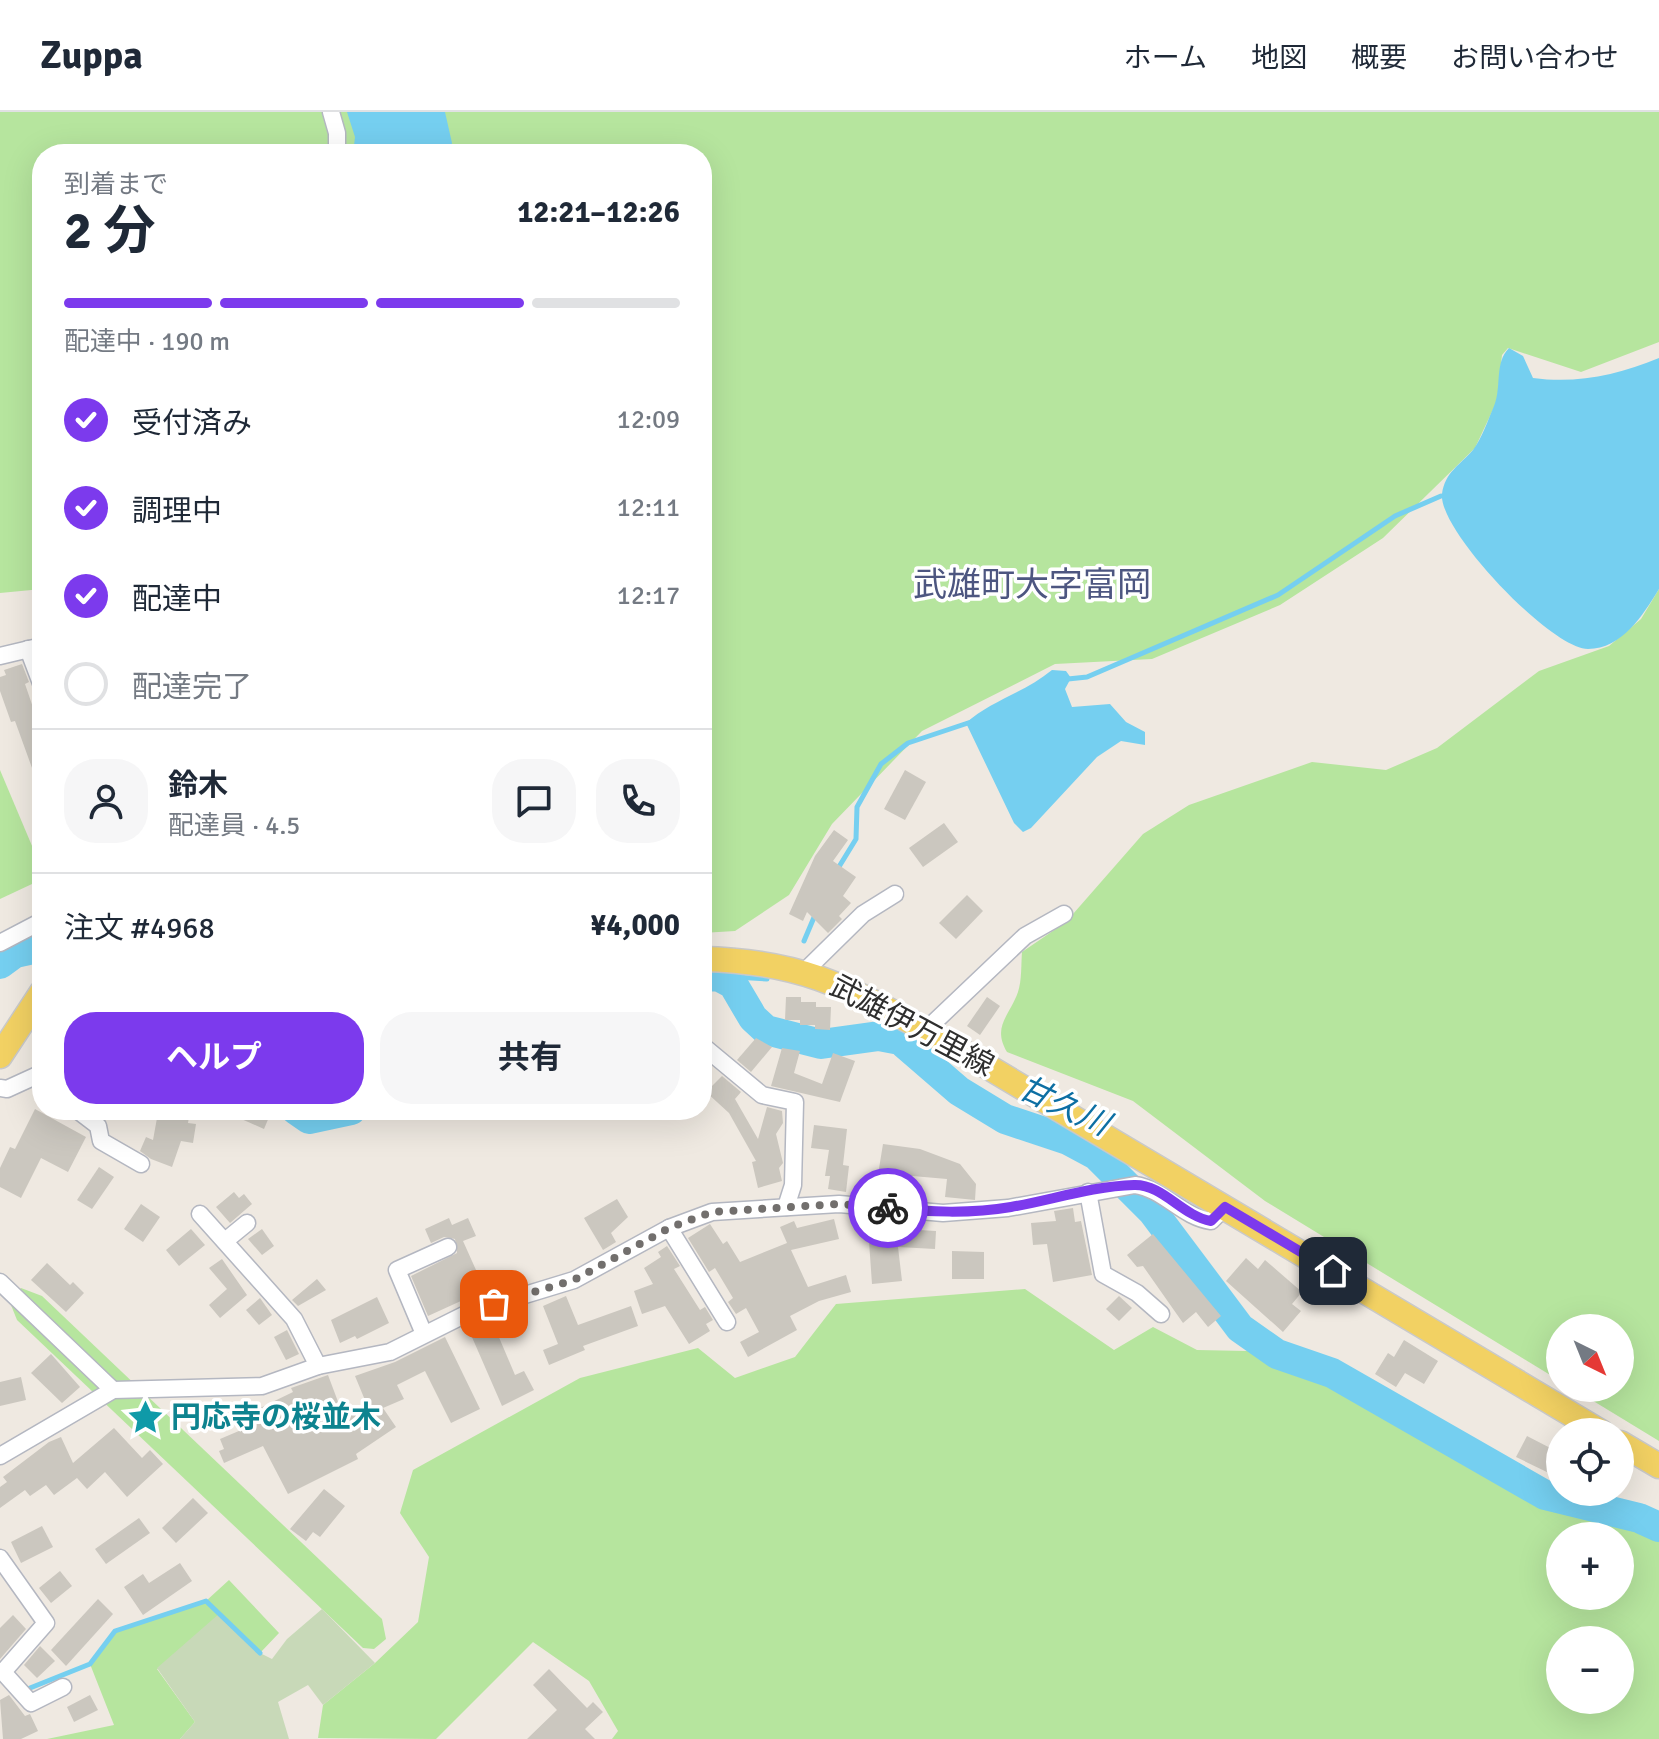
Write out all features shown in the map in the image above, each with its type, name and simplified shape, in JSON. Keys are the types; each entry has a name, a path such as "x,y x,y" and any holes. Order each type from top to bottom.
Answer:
{"main road":[{"name":"武雄伊万里線","path":"712,959 740,960 805,971 851,989 926,1030 1578,1418"},
{"path":"4,1040 32,1005"},
{"path":"1634,1451 1659,1466"}],"street":[{"path":"331,112 337,144"},
{"path":"0,656 32,648"},
{"path":"805,971 863,914 895,894"},
{"path":"926,1030 1025,936 1064,914"},
{"path":"0,943 32,926"},
{"path":"712,1053 762,1095 795,1102 793,1185 786,1207"},
{"path":"0,1088 7,1089 32,1080"},
{"path":"90,1120 98,1126 101,1141 141,1164"},
{"path":"0,1456 113,1390 262,1386 318,1366 390,1352 472,1311 574,1280 669,1228 712,1212 839,1204 943,1213 1008,1208 1135,1185 1149,1187 1200,1219 1211,1221 1225,1207"},
{"path":"1088,1192 1103,1274 1137,1293 1161,1314"},
{"path":"200,1214 294,1319 318,1366"},
{"path":"225,1241 247,1223"},
{"path":"669,1228 727,1322"},
{"path":"424,1334 397,1270 448,1247"},
{"path":"0,1282 113,1390"},
{"path":"0,1558 46,1623 2,1673 31,1703 63,1687"}],"green space":[{"path":"0,112 1659,112 1659,342 1581,372 1508,348 1502,355 1497,401 1475,448 1383,538 1280,605 1152,659 1055,664 922,731 832,824 789,895 735,931 712,932 712,144 32,144 32,590 0,593"},
{"path":"1659,589 1659,1441 1634,1426 1634,1418 1621,1418 1595,1402 1634,1402 1634,1314 1546,1314 1546,1372 1265,1201 1133,1101 1007,1052 1001,1035 1019,987 1022,952 1066,922 1143,834 1189,805 1312,762 1386,770 1437,748 1539,671 1609,646 1641,619"},
{"path":"0,770 32,846 32,884 0,899"},
{"name":"円応寺の桜並木","path":"21,1288 42,1296 382,1619 386,1639 374,1649 363,1648 17,1320 9,1300"},
{"path":"1025,1289 1114,1350 1153,1327 1197,1350 1306,1352 1546,1484 1546,1506 1619,1506 1659,1518 1659,1739 612,1739 618,1731 589,1681 533,1642 436,1739 318,1738 323,1705 375,1663 418,1622 429,1557 400,1513 413,1470 580,1378 698,1348 735,1378 795,1357 836,1304"},
{"path":"229,1580 279,1633 260,1653 157,1669 195,1722 180,1739 47,1739 114,1725 90,1664 115,1631 206,1601"},
{"path":"322,1609 375,1663 323,1705 308,1685 278,1702 289,1739 180,1739 195,1722 157,1668 220,1613 260,1653 272,1659 287,1639"}],"water":[{"path":"347,112 445,112 452,143 354,144"},
{"path":"1509,348 1523,356 1533,378 1549,380 1597,377 1659,358 1659,589 1630,629 1600,647 1588,649 1571,644 1524,609 1477,559 1446,511 1442,494 1444,486 1482,434 1496,399 1501,361"},
{"path":"1052,670 1066,671 1071,678 1065,689 1072,707 1110,704 1126,722 1145,732 1145,745 1121,741 1097,757 1031,828 1023,832 1014,823 966,723"}],"building":[{"path":"22,664 29,682 25,684 32,704 32,768 0,691 0,677 6,675 4,670"},
{"path":"905,770 926,782 905,820 884,809"},
{"path":"944,823 958,842 923,867 909,848"},
{"path":"834,830 848,840 833,861 856,877 843,896 851,903 839,916 842,919 828,933 807,912 803,921 789,914 815,856"},
{"path":"967,895 983,911 956,939 939,923"},
{"path":"786,997 801,997 801,1002 816,1002 816,1007 831,1007 830,1030 815,1029 815,1025 800,1025 800,1020 785,1020"},
{"path":"987,997 1000,1006 980,1035 967,1026"},
{"path":"756,1038 772,1047 751,1072 737,1060"},
{"path":"782,1048 800,1051 794,1073 822,1084 833,1053 855,1061 840,1102 771,1086"},
{"path":"722,1076 741,1092 735,1099 758,1139 767,1107 782,1111 783,1123 776,1134 783,1163 779,1168 782,1181 758,1188 752,1162 756,1161 729,1113 712,1097 712,1086"},
{"path":"32,1115 32,1120 55,1120 86,1137 68,1172 41,1158 21,1198 0,1187 0,1168 10,1147 15,1149"},
{"path":"157,1120 188,1120 188,1123 196,1124 193,1143 181,1141 172,1167 140,1151 146,1137 153,1140"},
{"path":"244,1120 268,1120 264,1129"},
{"path":"814,1125 847,1129 843,1165 849,1166 846,1192 828,1189 830,1176 825,1176 829,1150 811,1148"},
{"path":"883,1144 920,1149 960,1164 976,1184 975,1200 945,1197 947,1179 901,1175 898,1196 875,1193"},
{"path":"99,1167 114,1177 92,1209 77,1200"},
{"path":"234,1192 239,1198 244,1194 252,1204 230,1223 216,1207"},
{"path":"617,1199 628,1217 611,1233 616,1242 603,1250 584,1218"},
{"path":"141,1204 160,1217 143,1242 124,1229"},
{"path":"1073,1208 1075,1222 1081,1221 1092,1275 1053,1282 1047,1244 1033,1245 1031,1223 1056,1221 1054,1211"},
{"path":"449,1218 452,1225 468,1218 476,1236 463,1241 485,1290 428,1316 411,1276 457,1253 455,1239 444,1237 431,1243 425,1229"},
{"path":"834,1219 839,1239 791,1250 808,1287 846,1275 851,1292 819,1301 790,1316 797,1330 748,1357 740,1342 759,1332 746,1308 736,1314 728,1302 733,1298 715,1268 709,1272 688,1238 710,1224 723,1244 727,1241 740,1262 787,1243 780,1227 794,1221 797,1228"},
{"path":"868,1227 936,1231 935,1249 898,1247 902,1281 872,1284"},
{"path":"191,1229 205,1245 179,1266 166,1250"},
{"path":"262,1229 274,1246 262,1255 248,1239"},
{"path":"1153,1234 1221,1316 1208,1327 1196,1312 1183,1323 1143,1266 1137,1267 1127,1255"},
{"path":"667,1246 680,1266 674,1269 700,1310 705,1307 713,1320 706,1324 710,1331 689,1344 665,1306 642,1314 634,1291 653,1284 644,1268 661,1257 658,1252"},
{"path":"952,1251 984,1252 984,1279 952,1279"},
{"path":"1246,1258 1258,1269 1265,1260 1302,1292 1292,1304 1301,1311 1283,1332 1226,1281"},
{"path":"222,1259 247,1295 220,1318 209,1305 227,1289 209,1268"},
{"path":"47,1263 70,1285 73,1282 84,1293 66,1312 31,1280"},
{"path":"317,1279 326,1290 298,1306 292,1300"},
{"path":"566,1296 578,1325 631,1306 638,1326 583,1346 585,1350 549,1365 543,1350 558,1344 543,1306"},
{"path":"1119,1296 1132,1308 1119,1321 1106,1309"},
{"path":"377,1297 389,1323 357,1339 355,1336 340,1343 331,1320"},
{"path":"260,1298 272,1315 259,1325 246,1310"},
{"path":"497,1316 504,1332 498,1335 515,1375 524,1371 534,1390 502,1406 468,1328"},
{"path":"287,1330 299,1354 286,1360 274,1337"},
{"path":"445,1337 480,1409 451,1423 425,1371 397,1385 404,1399 383,1408 396,1427 356,1454 358,1459 288,1494 263,1446 224,1463 219,1451 224,1449 220,1439 253,1425 252,1421 264,1416 260,1408 293,1392 291,1388 328,1375 343,1415 367,1405 355,1376 395,1362"},
{"path":"1404,1340 1438,1361 1424,1384 1405,1373 1396,1387 1375,1374 1388,1353 1394,1357"},
{"path":"51,1354 80,1387 62,1403 31,1373"},
{"path":"21,1377 26,1400 0,1406 0,1382"},
{"path":"114,1428 142,1458 150,1450 163,1464 127,1497 105,1472 87,1489 77,1478 54,1495 46,1485 30,1496 25,1490 0,1508 0,1487 7,1482 3,1477 49,1442 61,1437 73,1463"},
{"path":"1527,1436 1546,1446 1546,1472 1516,1457"},
{"path":"324,1489 345,1506 320,1537 313,1532 306,1541 290,1529"},
{"path":"193,1498 208,1513 176,1543 162,1528"},
{"path":"139,1518 150,1533 106,1564 95,1549"},
{"path":"42,1526 53,1547 21,1563 11,1542"},
{"path":"180,1563 192,1581 143,1615 124,1587 143,1574 149,1583"},
{"path":"60,1571 72,1586 51,1603 39,1588"},
{"path":"98,1599 113,1614 66,1666 51,1650"},
{"path":"13,1615 26,1629 0,1659 0,1628"},
{"path":"40,1646 55,1661 37,1678 24,1665"},
{"path":"549,1669 587,1708 593,1702 603,1712 585,1729 595,1739 527,1739 557,1710 533,1685"},
{"path":"9,1695 25,1716 30,1714 38,1731 21,1739 3,1739 0,1700"},
{"path":"90,1695 98,1710 74,1722 67,1707"}],"waterway":[{"path":"1068,679 1087,677 1278,595 1395,516 1441,496"},
{"path":"837,870 856,839 857,807 881,764 908,743 971,722"},
{"path":"804,941 815,915"},
{"name":"甘久川","path":"0,964 15,953 32,949"},
{"name":"甘久川","path":"712,976 718,976 733,984 753,1018 766,1030 821,1044 879,1036 900,1040 959,1091 1005,1119 1068,1140 1096,1155 1153,1212 1240,1328 1277,1354 1332,1373 1545,1495 1639,1518 1659,1527"},
{"path":"718,976 767,979"},
{"path":"30,1688 90,1664 115,1631 206,1601 260,1653"}],"way so far":[{"path":"494,1304 574,1280 669,1228 712,1212 839,1204 888,1208"}],"place":[{"name":"円応寺の桜並木","path":"145,1417"}],"district":[{"name":"武雄町大字富岡","path":"1032,585"}],"route":[{"path":"888,1208 943,1213 1008,1208 1135,1185 1149,1187 1200,1219 1211,1221 1225,1207 1333,1271"}]}
